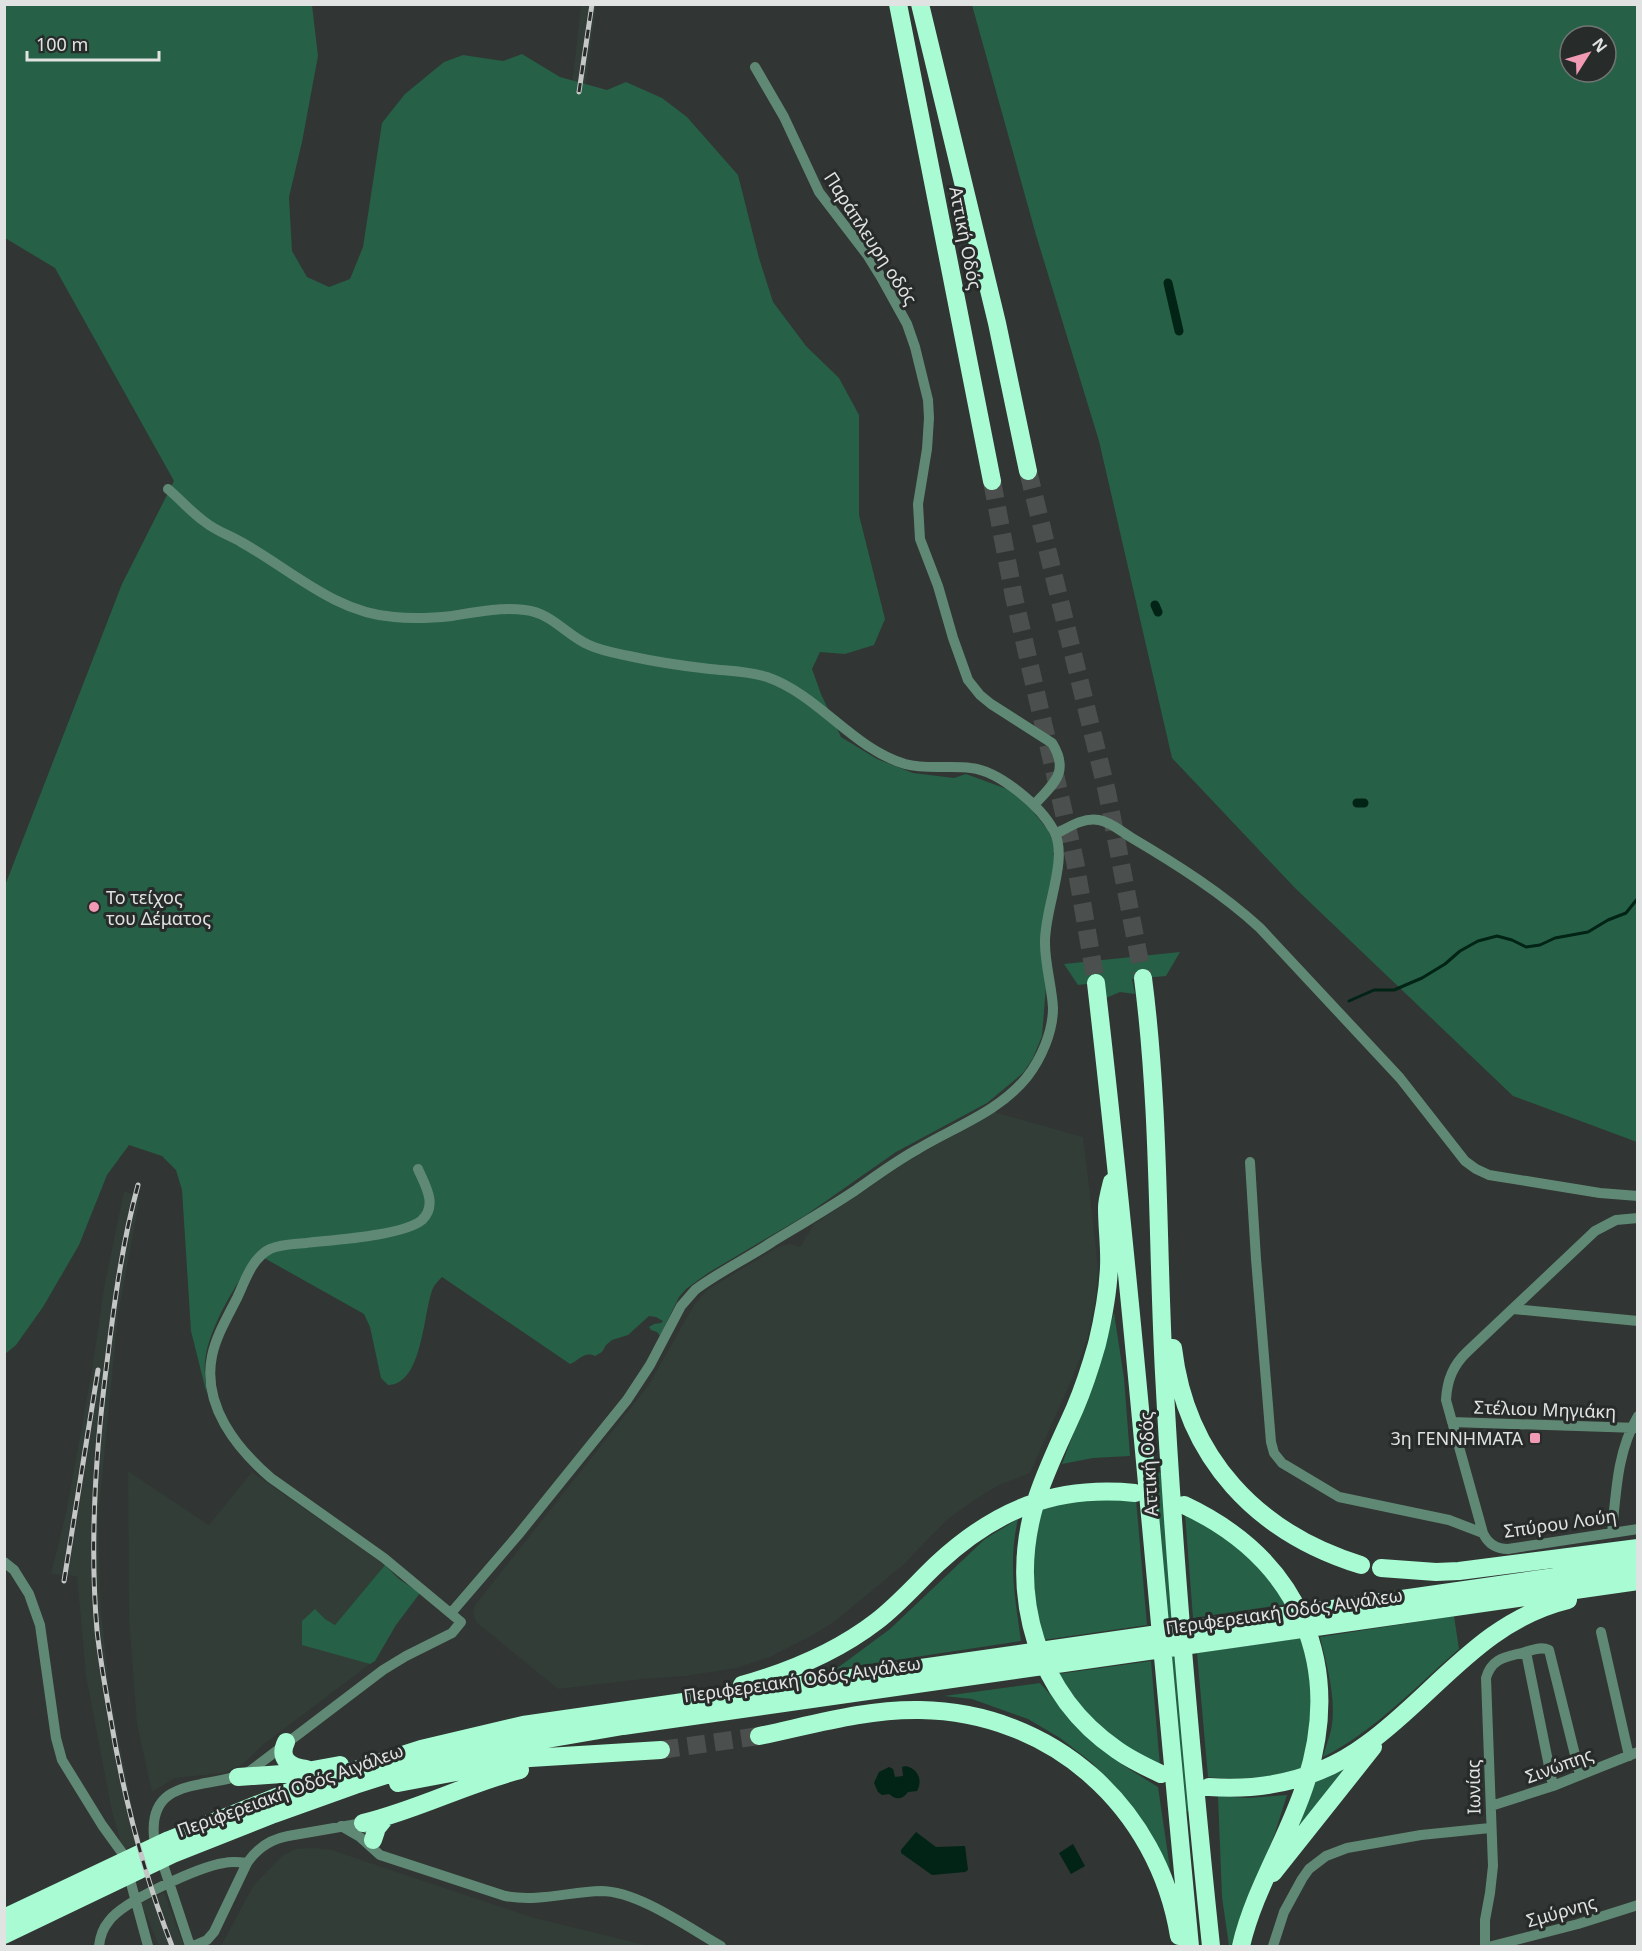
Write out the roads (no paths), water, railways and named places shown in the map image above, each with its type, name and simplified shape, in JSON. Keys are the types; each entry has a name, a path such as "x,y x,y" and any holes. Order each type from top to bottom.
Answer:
{"highway":[{"name":"Αττική Οδός","path":"898,4 992,481"},
{"name":"Αττική Οδός","path":"920,4 997,324 1028,471"},
{"name":"Αττική Οδός","path":"1143,978 1154,1099 1160,1221 1162,1336 1173,1527 1197,1813 1211,1947"},
{"name":"Αττική Οδός","path":"1096,983 1151,1520 1190,1947"},
{"path":"1116,1162 1107,1206 1109,1266 1098,1341 1080,1396 1048,1466 1035,1502 1027,1538 1024,1579 1030,1620 1039,1651 1063,1695 1084,1722 1116,1750 1161,1774"},
{"path":"1160,1221 1176,1367 1189,1416 1201,1442 1227,1480 1260,1513 1305,1543 1328,1554 1361,1565"},
{"path":"621,1712 666,1699 747,1684 787,1671 828,1652 879,1619 965,1541 1013,1510 1045,1498 1068,1494 1102,1491 1135,1492"},
{"path":"1184,1505 1228,1529 1248,1545 1282,1583 1302,1619 1315,1659 1320,1698 1318,1738 1305,1787 1261,1888 1245,1929 1241,1947"},
{"path":"1381,1568 1436,1572 1459,1571 1638,1548"},
{"name":"Περιφερειακή Οδός Αιγάλεω","path":"4,1918 116,1873 296,1789 421,1749 523,1725 1638,1566"},
{"path":"1209,1787 1257,1788 1311,1775 1353,1754 1392,1725 1466,1655 1486,1639 1524,1616 1557,1603 1627,1589 1638,1583"},
{"name":"Περιφερειακή Οδός Αιγάλεω","path":"171,1847 399,1771 477,1751 568,1734 1638,1583"},
{"path":"759,1736 868,1714 922,1710 971,1716 1003,1724 1032,1736 1087,1771 1133,1821 1156,1860 1166,1885 1180,1947"},
{"path":"1261,1888 1392,1725"},
{"path":"238,1777 252,1778 314,1770 363,1760 441,1738 470,1738"},
{"path":"286,1742 283,1755 290,1765 314,1770"},
{"path":"274,1814 311,1808 406,1781 530,1758 661,1750"},
{"path":"363,1823 385,1818 505,1774 635,1752"},
{"path":"376,1848 377,1828 385,1818"},
{"name":"Περιφερειακή Οδός Αιγάλεω","path":"4,1935 116,1873"}],"street":[{"name":"Παράπλευρη οδός","path":"755,67 784,117 819,192 868,256 907,324 928,400 927,449 918,504 920,539 938,586 968,680 991,704 1052,743 1058,752 1060,774 1034,805"},
{"path":"168,489 201,520 343,604 367,613 392,617 436,618 492,609 525,610 543,614 586,645 605,651 687,666 762,675 801,694 847,731 881,753 905,764 932,769 977,769 1008,785 1024,795 1034,805 1056,834 1060,855 1044,935 1052,1015 1039,1059 1027,1077 1002,1100 906,1156 856,1190 695,1290 681,1306 650,1365 627,1400 518,1535 451,1613"},
{"path":"1056,834 1078,822 1098,819 1106,822 1227,900 1243,913 1369,1043 1400,1077 1465,1161 1476,1169 1489,1175 1600,1193 1638,1196"},
{"path":"1250,1162 1270,1431 1272,1449 1277,1459 1339,1497 1449,1520 1483,1533"},
{"path":"376,1848 363,1823 278,1838 256,1851 247,1863 214,1932 207,1940 191,1947 154,1837 154,1818 162,1803 174,1791 190,1785 238,1777 250,1771 383,1670 452,1633 461,1622 384,1558 259,1468 232,1437 214,1401 211,1386 212,1356 217,1339 256,1261 271,1248 283,1245 346,1238 414,1225 426,1214 429,1204 429,1195 418,1169"},
{"path":"1483,1533 1446,1400 1448,1381 1455,1365 1595,1232 1616,1220 1638,1218"},
{"path":"1513,1309 1638,1321"},
{"path":"1612,1533 1623,1451 1638,1416"},
{"name":"Στέλιου Μηγιάκη","path":"1452,1422 1634,1428"},
{"name":"Σπύρου Λούη","path":"1483,1533 1489,1543 1508,1550 1638,1528"},
{"path":"4,1562 14,1570 29,1594 40,1625 56,1738 62,1760 102,1826 123,1854 148,1947"},
{"path":"1601,1632 1633,1754"},
{"path":"1553,1785 1526,1652 1543,1648 1549,1650 1580,1775"},
{"name":"Ιωνίας","path":"1485,1947 1485,1920 1491,1893 1492,1866 1486,1678 1490,1667 1497,1660 1526,1652"},
{"name":"Σινώπης","path":"1491,1806 1633,1754"},
{"path":"341,1827 376,1848 493,1893 517,1898 544,1898 600,1891 620,1893 636,1898 721,1947"},
{"path":"1273,1947 1284,1912 1302,1879 1309,1869 1326,1856 1347,1848 1421,1835 1490,1828"},
{"path":"99,1947 109,1920 125,1906 180,1880 224,1863 247,1863"},
{"name":"Σμύρνης","path":"1492,1947 1638,1905"}],"waterway":[{"path":"1168,283 1179,331"},
{"path":"1155,605 1158,612"},
{"path":"1357,803 1364,803"},
{"path":"1349,1001 1374,990 1394,990 1422,978 1478,941 1497,936 1526,947 1540,945 1555,938 1588,932 1626,913 1638,898"}],"tunnel":[{"path":"1028,471 1107,792 1143,978"},
{"path":"992,481 1014,597 1075,861 1096,983"},
{"path":"661,1750 759,1736"}],"railway":[{"path":"579,92 592,4"},
{"path":"138,1185 120,1269 100,1423 94,1526 95,1595 101,1662 121,1774 143,1861 172,1946"},
{"path":"64,1581 98,1370"}],"place":[{"name":"Το τείχος του Δέματος","path":"94,907"},
{"name":"3η ΓΕΝΝΗΜΑΤΑ","path":"1535,1438"}]}
